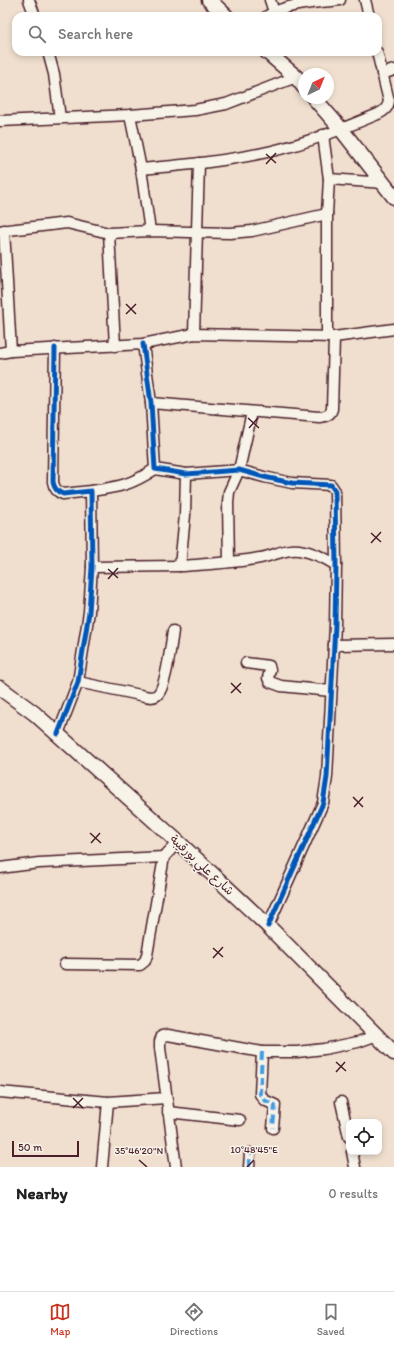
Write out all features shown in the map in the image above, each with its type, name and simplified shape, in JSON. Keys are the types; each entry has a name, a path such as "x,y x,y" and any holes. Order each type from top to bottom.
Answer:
{"main road":[{"path":"209,0 222,12"},
{"path":"271,56 298,80"},
{"path":"319,104 341,129 394,197"},
{"name":"شارع علي بورقيبة","path":"0,688 34,713 178,842 268,926 394,1053"}],"street":[{"path":"30,0 34,12"},
{"path":"270,0 271,12"},
{"path":"278,12 297,6 340,0"},
{"path":"365,0 368,12"},
{"path":"49,56 54,74 60,118"},
{"path":"142,169 199,163 271,152 341,129 378,114 384,111 388,104 389,98 378,56"},
{"path":"382,74 394,70"},
{"path":"0,121 130,115 211,108 298,83"},
{"path":"130,115 142,169 150,232"},
{"path":"151,403 319,417 326,416 331,412 327,214 329,179 323,135"},
{"path":"194,334 199,163"},
{"path":"329,179 384,183"},
{"path":"11,351 2,230 67,223 109,232 230,233 252,231 327,214"},
{"path":"109,232 115,346"},
{"path":"0,353 56,348 143,344 194,334 330,337 394,329"},
{"path":"143,344 151,403 155,469"},
{"path":"56,348 53,471 54,486 60,493 91,491 124,486 140,479 155,469 186,474 239,470 292,483 331,485 335,491 336,565 334,646 327,777 323,803 268,926"},
{"path":"229,562 229,492 239,470 252,412"},
{"path":"180,566 186,515 186,474"},
{"path":"58,734 78,682 89,612 92,567 91,491"},
{"path":"92,567 180,566 229,562 264,558 283,551 299,550 323,557 336,565"},
{"path":"78,682 145,696 156,696 163,686 173,631"},
{"path":"334,646 394,644"},
{"path":"246,662 269,666 270,670 268,678 275,685 331,691"},
{"path":"65,964 140,965 144,962 147,955 164,857 178,842"},
{"path":"0,868 46,863 164,857"},
{"path":"176,1167 160,1048 162,1036 168,1035 262,1052 302,1052 324,1050 377,1036"},
{"path":"262,1052 260,1094 264,1100 275,1106 273,1128"},
{"path":"0,1092 108,1102 166,1098"},
{"path":"104,1167 108,1102"},
{"path":"341,1102 346,1124"},
{"path":"168,1112 240,1120"},
{"path":"249,1167 250,1153"},
{"path":"353,1155 355,1167"}],"marked path":[{"path":"262,1052 260,1094 264,1100 275,1105 273,1128"},
{"path":"249,1167 250,1153"}],"cycle path":[{"path":"143,344 151,403 155,469 186,474 239,470 292,483 331,485 335,491 335,625 327,777 323,803 268,926"},
{"path":"55,348 53,482 56,490 63,494 91,491 92,567 89,612 78,682 58,734"}]}
